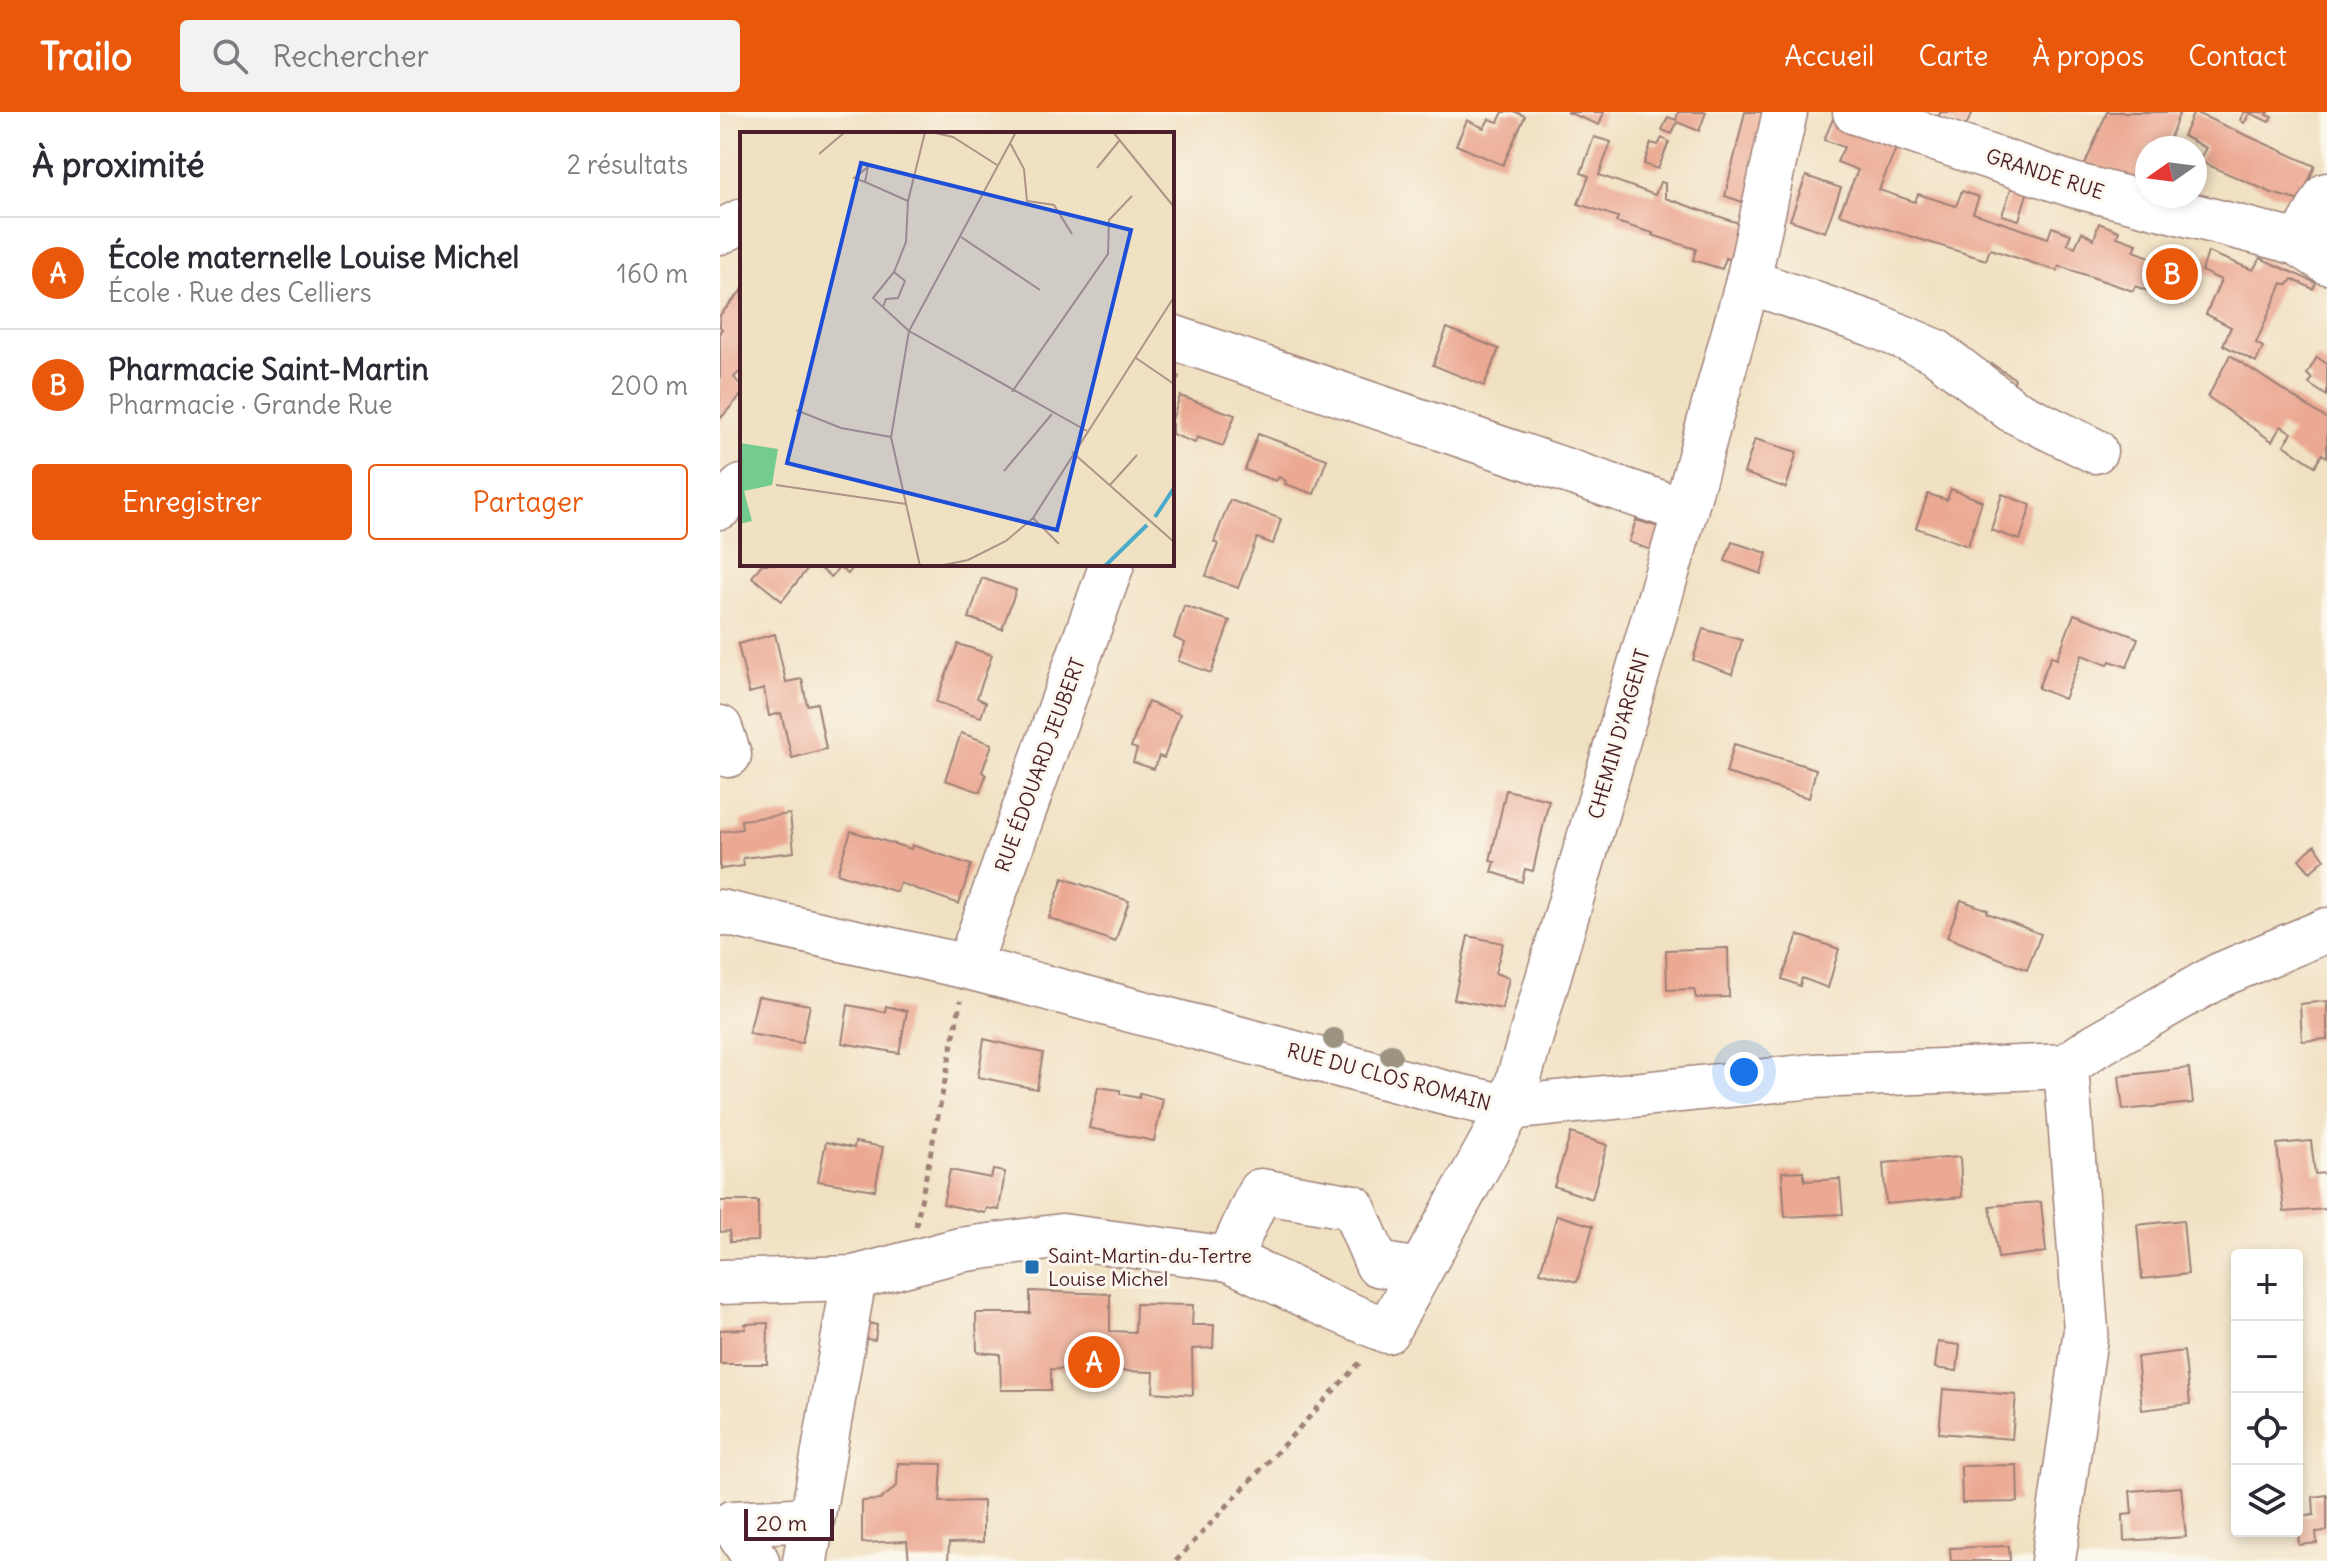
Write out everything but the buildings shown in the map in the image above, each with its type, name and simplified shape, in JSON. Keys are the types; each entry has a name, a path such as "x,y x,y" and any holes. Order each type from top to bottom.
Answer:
{"street":[{"name":"CHEMIN D'ARGENT","path":"1387,1331 1510,1108 1685,511 1748,281 1785,112"},
{"name":"GRANDE RUE","path":"1855,112 1921,122 2073,185 2313,253"},
{"path":"2313,253 2327,195"},
{"path":"720,232 740,222"},
{"path":"1748,281 1872,324 1935,351 2012,410 2095,451"},
{"path":"1174,338 1685,511"},
{"path":"720,507 740,489"},
{"name":"RUE ÉDOUARD JEUBERT","path":"968,967 1111,566"},
{"name":"RUE DU CLOS ROMAIN","path":"720,912 968,967 1510,1108 1813,1076 2066,1066"},
{"path":"2053,1561 2086,1330 2066,1066 2095,1046 2220,975 2327,930"},
{"path":"1229,1259 1260,1191 1353,1207 1377,1264 1420,1271"},
{"path":"720,1282 854,1278 960,1250 1062,1236 1229,1259 1387,1331"},
{"path":"805,1561 854,1278"},
{"path":"757,1561 732,1523 812,1519"}],"path":[{"path":"908,1262 968,967"},
{"path":"1176,1561 1387,1331"}],"place":[{"name":"Pharmacie Saint-Martin","path":"2172,274"},
{"name":"Saint-Martin-du-Tertre Louise Michel","path":"1032,1267"},
{"name":"École maternelle Louise Michel","path":"1094,1362"}]}
